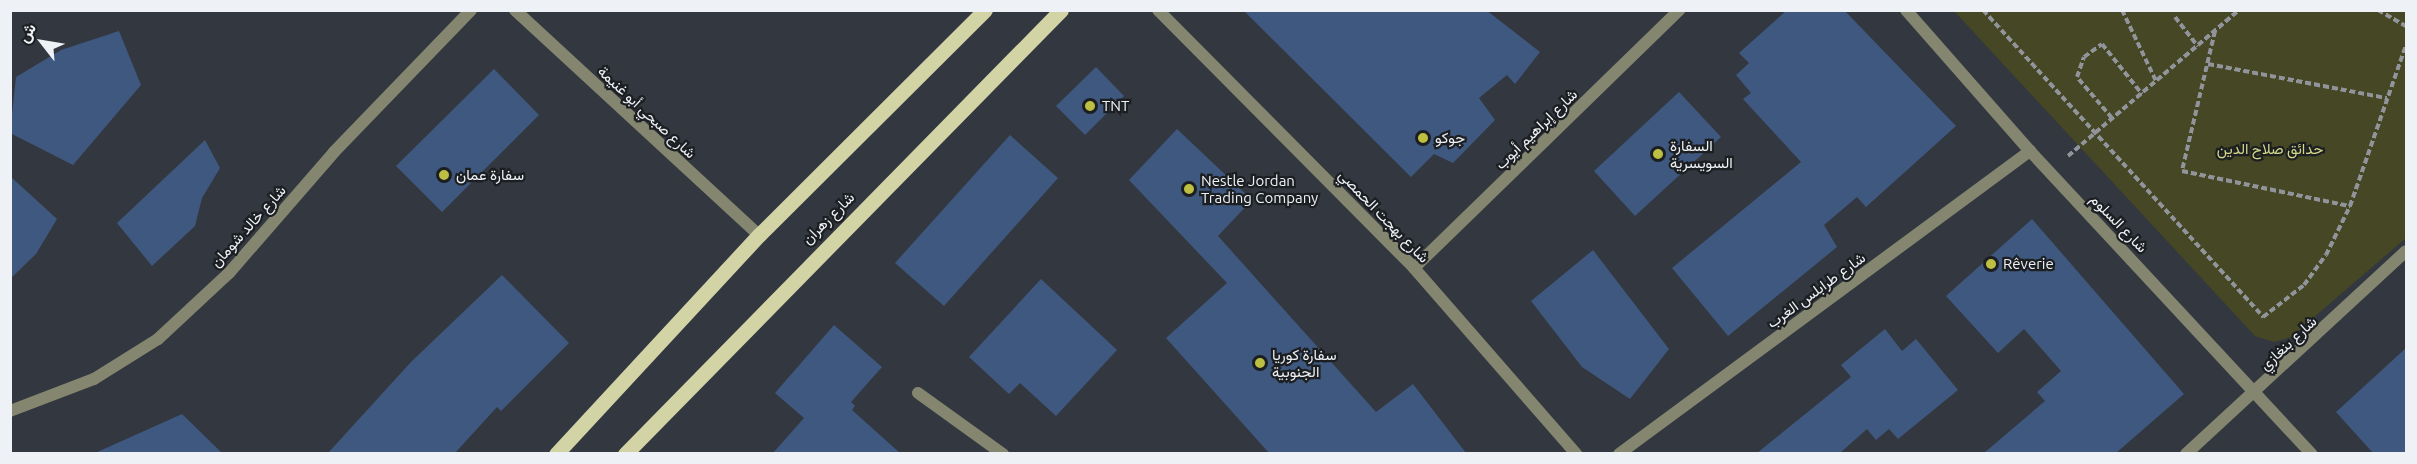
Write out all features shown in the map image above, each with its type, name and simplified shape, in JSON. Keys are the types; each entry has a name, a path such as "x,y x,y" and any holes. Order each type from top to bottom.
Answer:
{"main road":[{"path":"556,453 759,235 986,10"},
{"name":"شارع زهران","path":"625,453 1061,10"}],"street":[{"name":"شارع خالد شومان","path":"10,411 94,379 158,339 229,273 334,152 471,10"},
{"name":"شارع صبحي أبو غنيمة","path":"515,10 759,235"},
{"name":"شارع بهجت الحمصي","path":"1158,10 1414,268 1576,453"},
{"name":"شارع إبراهيم أيوب","path":"1414,268 1679,10"},
{"name":"شارع السلوم","path":"1906,10 2030,151 2258,392 2312,453"},
{"name":"شارع طرابلس الغرب","path":"1619,453 2030,151"},
{"name":"شارع بنغازي","path":"2186,453 2258,392 2406,251"},
{"path":"918,393 1003,453"}],"path":[{"path":"1983,10 2263,317 2315,270 2350,206 2406,45"},
{"path":"2122,10 2156,81"},
{"path":"2050,172 2239,10"},
{"path":"2378,10 2406,26"},
{"path":"2175,17 2198,46"},
{"path":"2215,31 2182,171 2350,206"},
{"path":"2112,118 2077,77 2084,57 2102,44 2142,94"},
{"path":"2208,63 2387,98"}],"green space":[{"name":"حدائق صلاح الدين","path":"1954,11 2406,11 2406,238 2291,337 2274,342 2255,336"}],"building":[{"path":"1243,10 1486,10 1540,52 1515,84 1507,75 1479,98 1495,120 1453,163 1434,154 1411,177"},
{"path":"1787,10 1844,10 1956,126 1866,207 1857,197 1824,225 1837,247 1728,336 1672,268 1801,162 1743,99 1751,93 1736,75 1749,63 1739,53"},
{"path":"119,31 141,85 73,165 10,133 16,77 61,50"},
{"path":"1096,67 1124,96 1085,135 1056,106"},
{"path":"494,69 539,115 442,212 396,166"},
{"name":"السفارة السويسرية","path":"1679,92 1721,137 1635,216 1594,171"},
{"path":"1177,129 1252,200 1218,236 1376,412 1413,384 1466,453 1269,453 1166,338 1227,283 1129,180"},
{"path":"1010,135 1058,178 944,306 895,263"},
{"path":"205,140 220,168 202,198 195,226 152,266 117,223"},
{"path":"10,176 57,219 36,254 10,279"},
{"path":"2032,219 2184,394 2116,453 1984,453 2045,401 2037,392 2061,371 2024,329 1998,353 1946,296"},
{"path":"1593,250 1669,349 1630,399 1582,367 1531,301"},
{"path":"502,275 569,343 501,411 497,407 455,453 328,453 411,362"},
{"path":"1041,279 1117,350 1056,416 1020,383 1009,394 969,357"},
{"path":"834,325 882,367 851,402 855,406 852,410 900,453 773,453 804,418 775,393"},
{"path":"1885,329 1902,351 1916,339 1958,390 1898,439 1889,429 1876,440 1867,429 1840,453 1757,453 1851,377 1841,365"},
{"path":"2406,348 2406,453 2373,453 2336,412"},
{"path":"182,414 222,453 95,453"}],"place":[{"name":"TNT","path":"1090,106"},
{"name":"جوكو","path":"1423,138"},
{"name":"السفارة السويسرية","path":"1658,154"},
{"name":"سفارة عمان","path":"444,175"},
{"name":"Nestle Jordan Trading Company","path":"1189,189"},
{"name":"Rêverie","path":"1991,264"},
{"name":"سفارة كوريا الجنوبية","path":"1260,363"}]}
